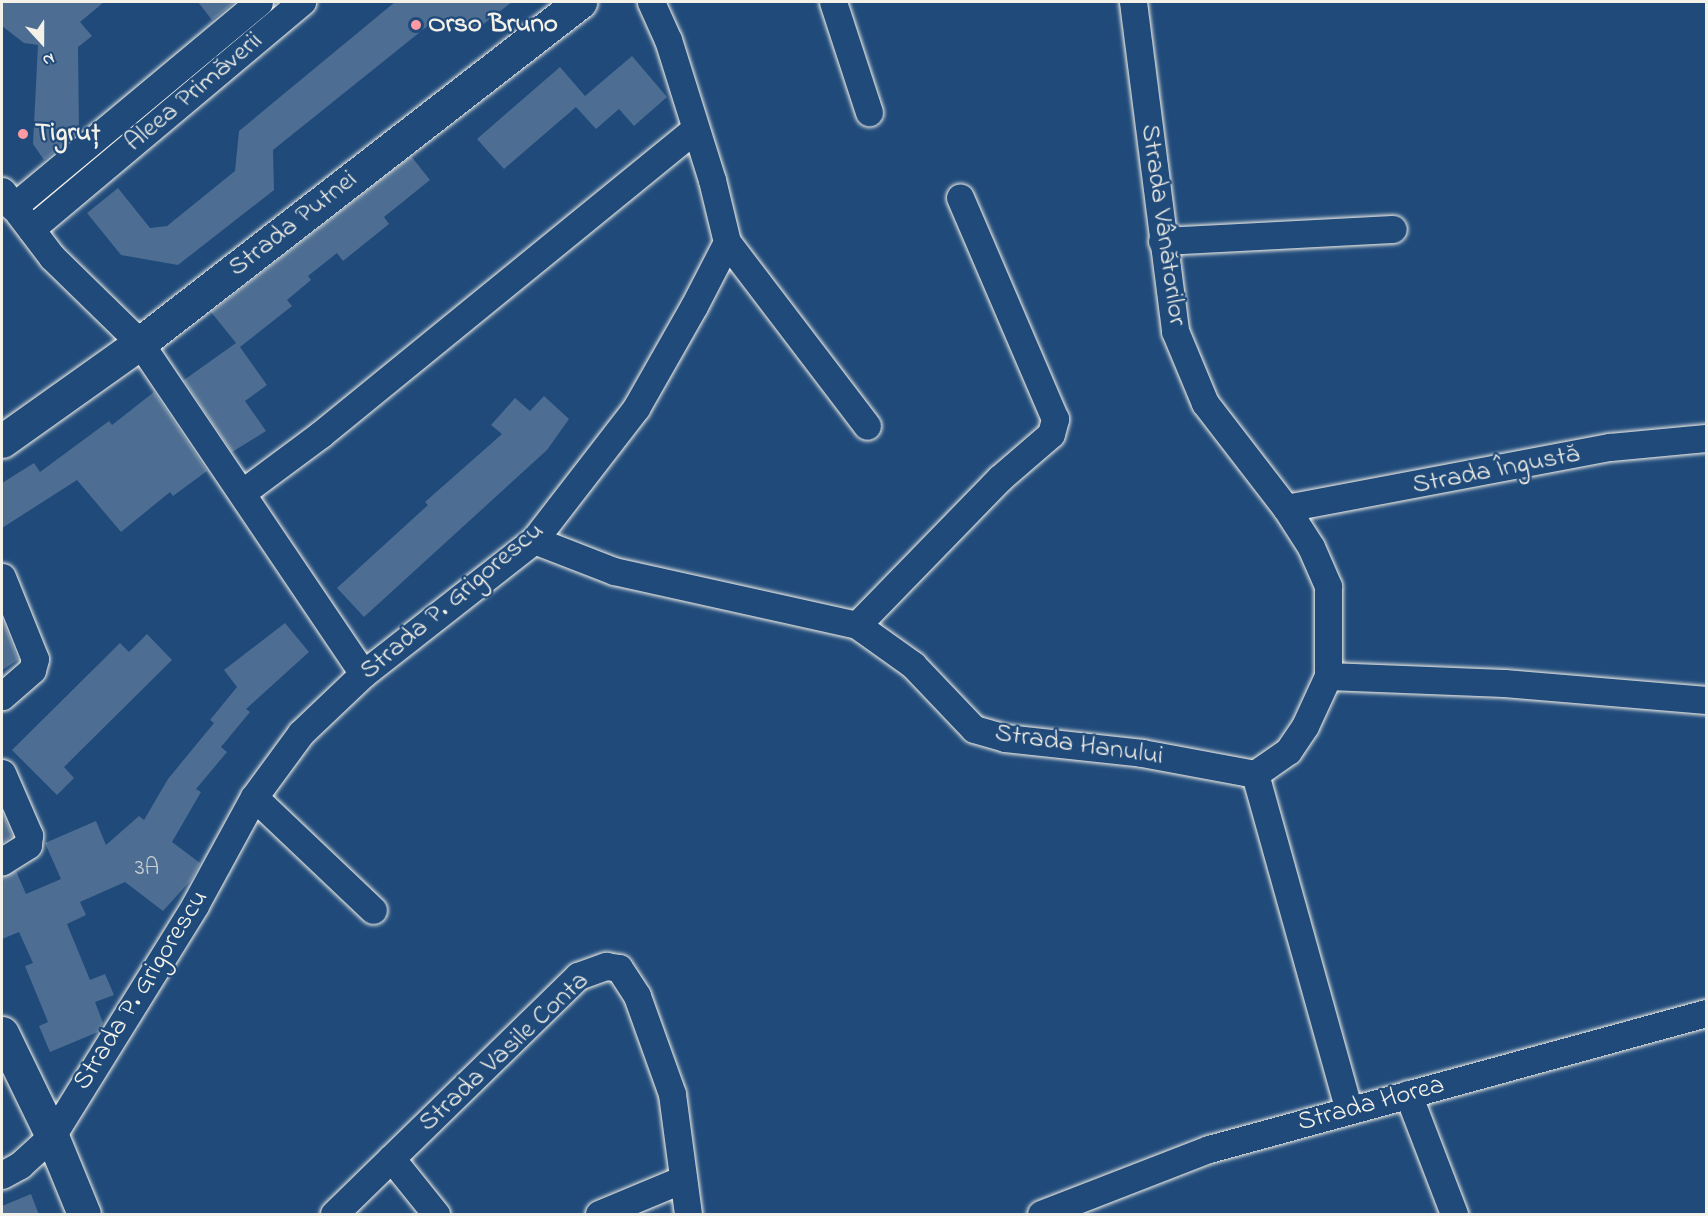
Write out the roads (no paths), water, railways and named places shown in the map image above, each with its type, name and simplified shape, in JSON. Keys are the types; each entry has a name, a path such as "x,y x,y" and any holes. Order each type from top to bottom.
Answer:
{"main road":[{"name":"Strada Putnei","path":"2,441 140,343 580,2"},
{"path":"2,1033 52,1136 84,1215"}],"street":[{"name":"Aleea Primăverii","path":"7,199 259,2"},
{"name":"Aleea Primăverii","path":"31,229 302,2"},
{"path":"651,2 668,40 727,242 867,426"},
{"path":"833,2 869,112"},
{"name":"Strada Vânătorilor","path":"1133,2 1175,331 1204,403 1286,508 1311,547 1328,586 1328,676 1288,751 1255,774"},
{"path":"243,492 321,434 695,129"},
{"path":"857,624 1000,478 1051,434 1054,419 960,197"},
{"path":"7,199 52,257 140,343 243,492 363,674"},
{"path":"1162,241 1393,229"},
{"name":"Strada P. Grigorescu","path":"2,1175 20,1165 52,1136 195,905 254,797 301,733 363,674 534,540 636,408 727,242"},
{"name":"Strada Îngustă","path":"1286,508 1610,447 1707,438"},
{"name":"Strada Hanului","path":"534,540 614,571 857,624 913,665 974,729 1005,738 1142,753 1255,774"},
{"path":"2,577 35,659 32,670 2,696"},
{"path":"1328,676 1504,683 1707,700"},
{"path":"2,773 29,835 28,845 2,861"},
{"path":"1255,774 1349,1110"},
{"path":"254,797 373,910"},
{"name":"Strada Vasile Conta","path":"334,1215 579,976 606,966 619,968 637,996 672,1094 688,1215"},
{"name":"Strada Horea","path":"1041,1215 1209,1149 1707,1013"},
{"path":"1408,1094 1454,1215"},
{"path":"391,1158 436,1215"},
{"path":"599,1215 682,1179"}],"place":[{"name":"Orso Bruno","path":"416,25"},
{"name":"Tigruț","path":"23,134"}]}
